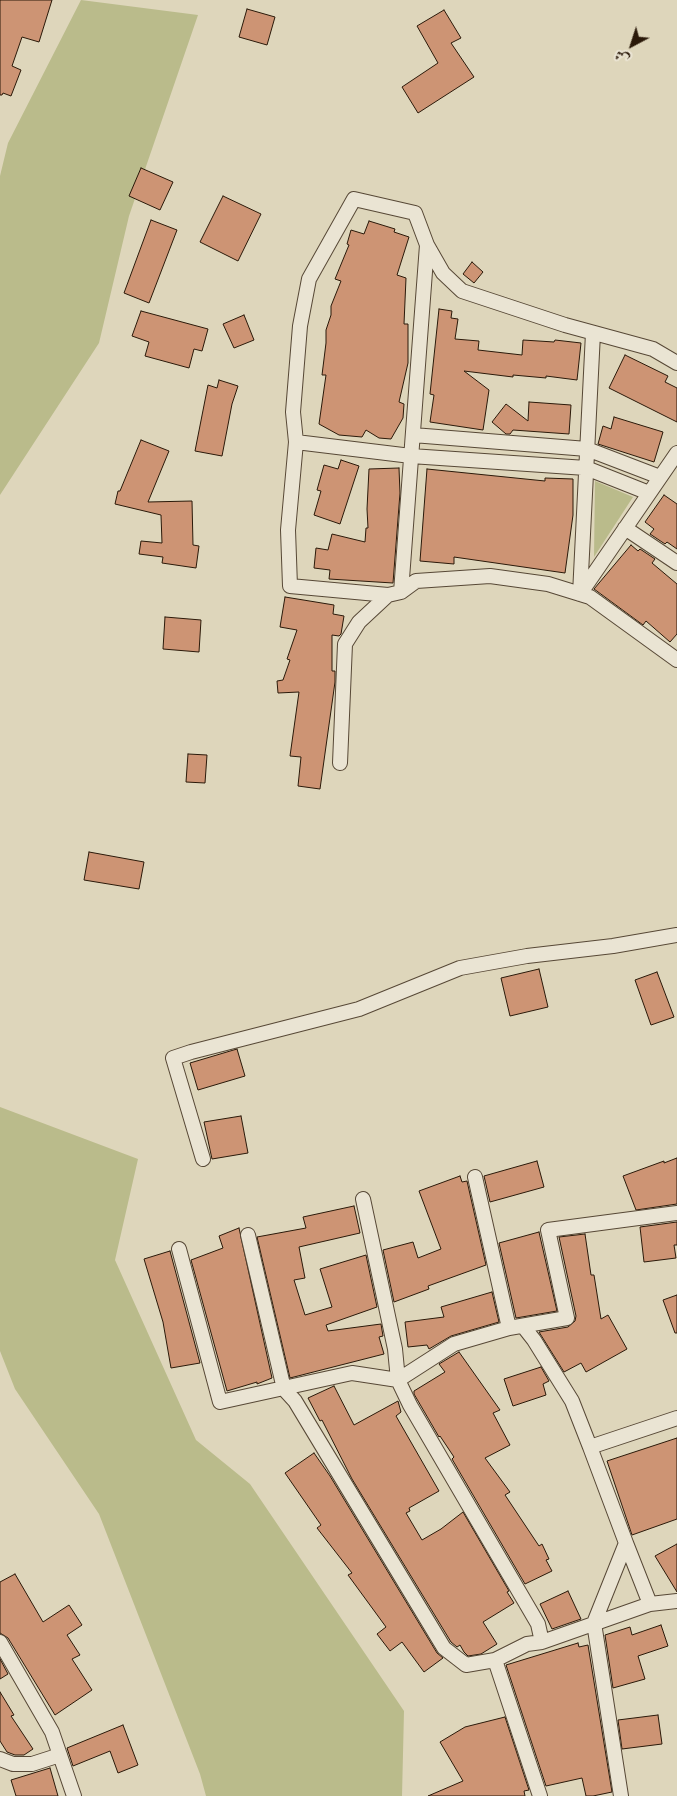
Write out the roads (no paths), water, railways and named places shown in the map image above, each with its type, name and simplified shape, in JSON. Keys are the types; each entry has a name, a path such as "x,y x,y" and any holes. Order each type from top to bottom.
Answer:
{"street":[{"path":"394,594 290,586 288,530 296,442 294,402 300,326 309,279 354,199 415,213 427,245 443,273 462,291 593,333 653,349 677,363"},
{"path":"394,594 413,435 427,245"},
{"path":"580,594 593,333"},
{"path":"413,435 587,449 668,472"},
{"path":"296,442 411,456 586,468 649,493"},
{"path":"580,594 649,493 668,472 677,453"},
{"path":"625,528 677,563"},
{"path":"340,763 345,644 359,622 394,594 416,582 490,576 548,584 590,597 677,660"},
{"path":"203,1159 173,1058 359,1009 460,968 527,956 613,946 677,935"},
{"path":"475,1177 516,1327 534,1340 572,1401 650,1604"},
{"path":"363,1199 395,1349 398,1380 410,1405 538,1624 542,1642"},
{"path":"179,1249 220,1402 352,1373 398,1380 454,1344 516,1327 566,1318 548,1230 677,1213"},
{"path":"248,1235 284,1388 295,1402 444,1648 466,1665 495,1660 527,1644 542,1642 650,1604 677,1601"},
{"path":"590,1448 677,1418"},
{"path":"622,1796 594,1623 626,1543"},
{"path":"0,1642 52,1732 74,1796"},
{"path":"495,1660 540,1796"},
{"path":"0,1759 13,1764 32,1764 60,1755"}]}
